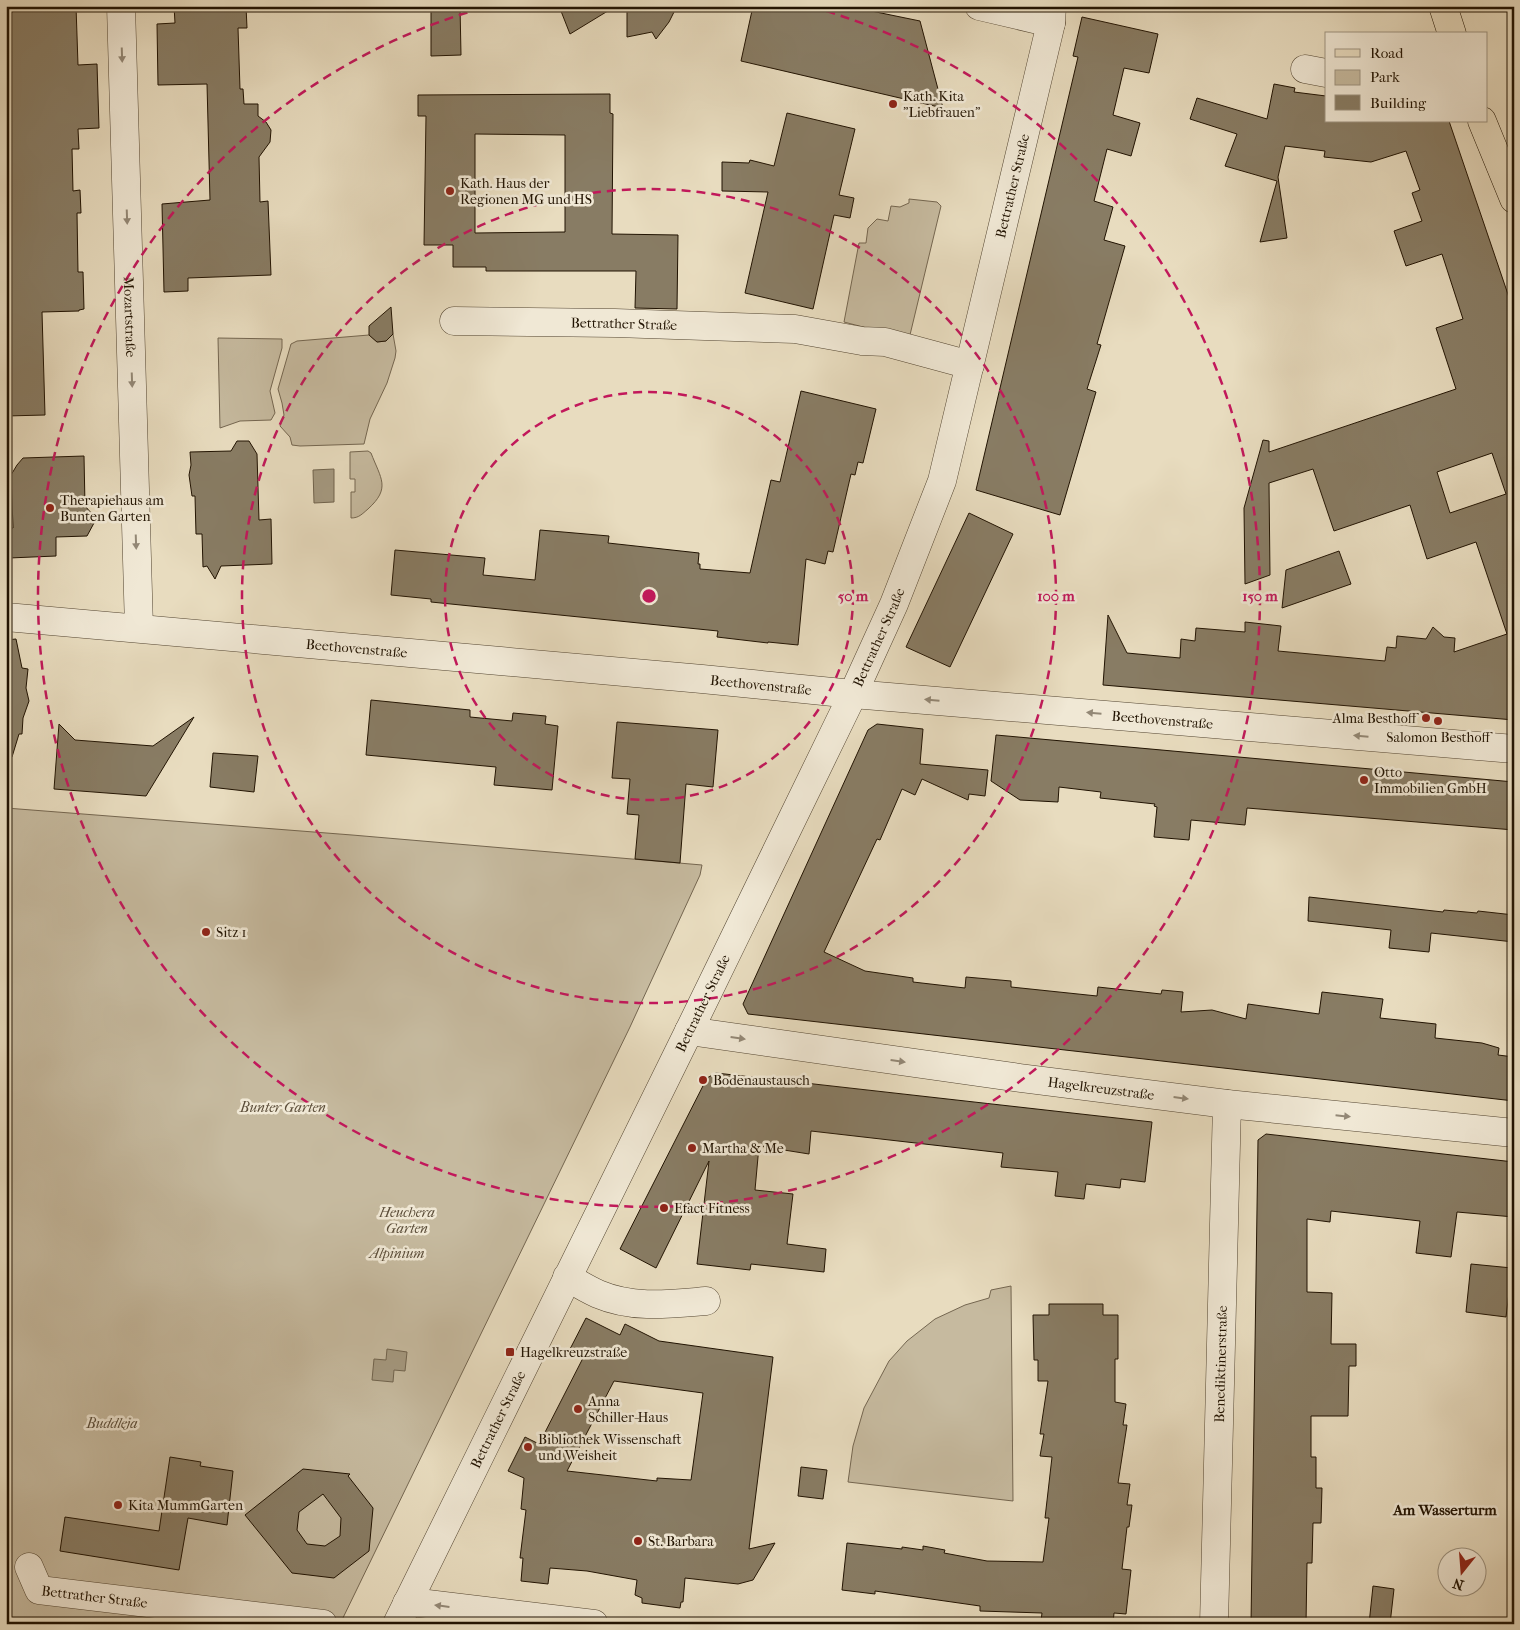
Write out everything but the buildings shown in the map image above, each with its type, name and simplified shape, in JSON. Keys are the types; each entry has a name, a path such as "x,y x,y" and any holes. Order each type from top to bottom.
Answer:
{"main road":[{"path":"1443,6 1451,32"},
{"path":"1484,126 1514,144"},
{"path":"1484,126 1514,199"}],"street":[{"name":"Mozartstraße","path":"121,6 139,628"},
{"path":"979,6 1051,14"},
{"name":"Bettrather Straße","path":"402,1614 689,1031 853,694 894,604 942,481 1051,14"},
{"name":"Bettrather Straße","path":"454,320 795,329 862,341 884,342 970,365"},
{"name":"Beethovenstraße","path":"6,616 853,694 1514,749"},
{"name":"Hagelkreuzstraße","path":"689,1031 1020,1078 1227,1104 1514,1133"},
{"name":"Benediktinerstraße","path":"1214,1624 1227,1104"},
{"path":"567,1277 599,1294 620,1301 652,1305 706,1301"},
{"name":"Bettrather Straße","path":"29,1567 40,1590 323,1624"},
{"path":"402,1614 419,1603 594,1624"}],"green space":[{"path":"909,199 937,202 941,206 909,339 844,322 859,243 866,243 868,228 877,219 888,221 891,206 900,207 909,203"},
{"path":"393,334 396,351 395,358 387,383 370,419 364,444 292,445 290,437 280,426 284,415 278,389 291,344 297,341 369,335 377,342 386,341"},
{"path":"218,338 282,339 282,348 270,391 275,413 271,420 240,421 220,428"},
{"path":"368,451 371,453 381,477 382,489 380,495 368,509 362,514 351,518 351,492 355,492 355,479 350,479 350,452"},
{"name":"Bunter Garten","path":"6,808 702,865 700,875 630,1027 340,1624 6,1624"},
{"path":"1011,1286 1013,1501 848,1482 853,1446 864,1408 889,1361 907,1341 935,1319 965,1305 989,1298 991,1290"}],"shaded area":[{"path":"334,469 334,502 314,503 313,470"},
{"path":"387,1349 407,1352 405,1371 394,1370 393,1382 372,1380 374,1359 386,1360"}],"place":[{"name":"Kath. Kita \"Liebfrauen\"","path":"893,104"},
{"name":"Kath. Haus der Regionen MG und HS","path":"450,191"},
{"name":"Therapiehaus am Bunten Garten","path":"50,508"},
{"name":"Alma Besthoff","path":"1426,718"},
{"name":"Salomon Besthoff","path":"1438,721"},
{"name":"Otto Immobilien GmbH","path":"1364,780"},
{"name":"Sitz 1","path":"206,932"},
{"name":"Bodenaustausch","path":"703,1080"},
{"name":"Martha & Me","path":"692,1148"},
{"name":"Efact Fitness","path":"664,1208"},
{"name":"Hagelkreuzstraße","path":"510,1352"},
{"name":"Anna Schiller-Haus","path":"578,1409"},
{"name":"Bibliothek Wissenschaft und Weisheit","path":"528,1447"},
{"name":"Kita MummGarten","path":"118,1505"},
{"name":"St. Barbara","path":"638,1541"}],"district":[{"name":"Am Wasserturm","path":"1445,1510"}],"park label":[{"name":"Heuchera Garten","path":"407,1220"},
{"name":"Alpinium","path":"397,1253"},
{"name":"Buddleja","path":"112,1423"}]}
